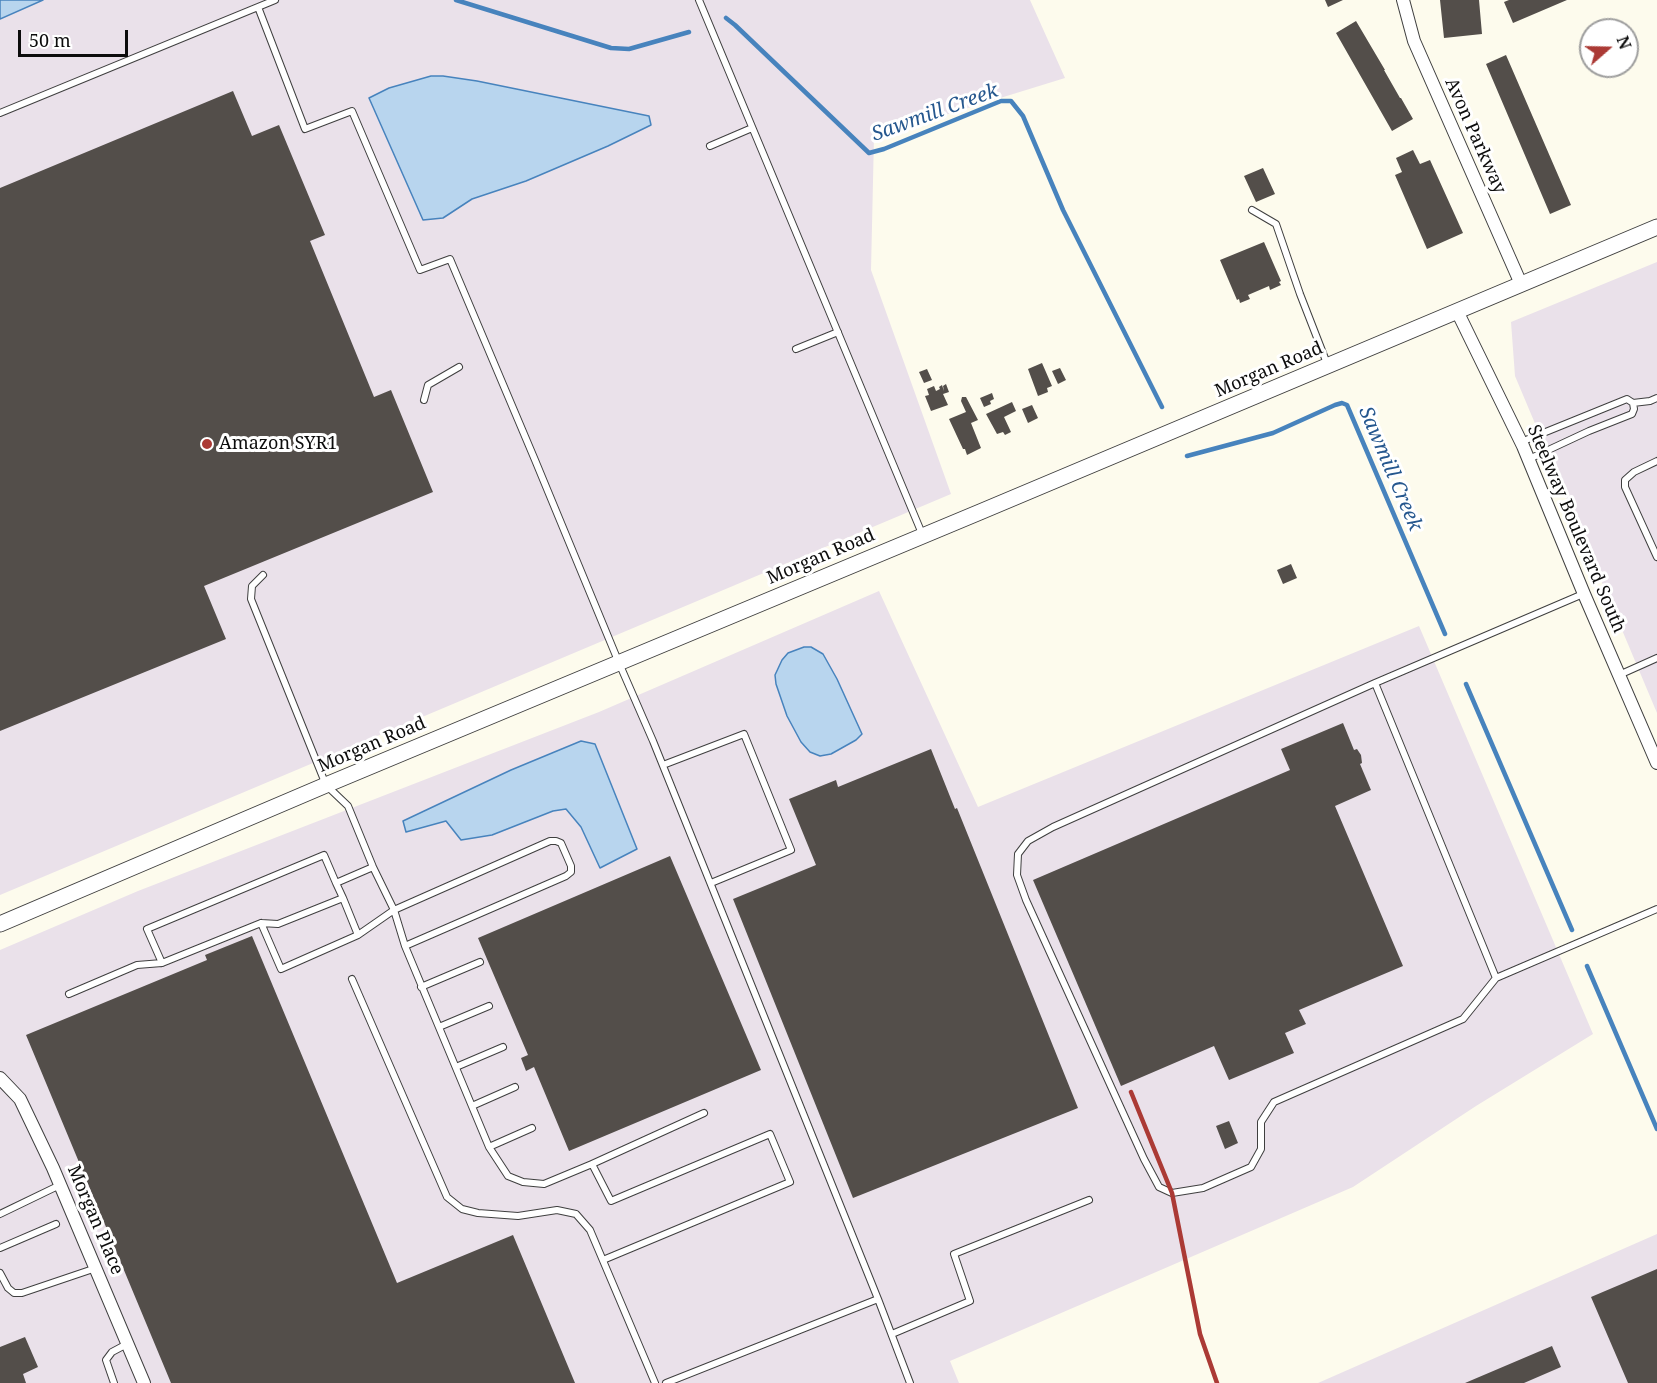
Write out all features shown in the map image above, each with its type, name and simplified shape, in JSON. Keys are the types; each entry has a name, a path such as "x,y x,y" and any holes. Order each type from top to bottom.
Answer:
{"street":[{"name":"Avon Parkway","path":"1403,0 1414,41 1521,284"},
{"name":"Morgan Road","path":"0,924 1657,227"},
{"name":"Steelway Boulevard South","path":"1457,311 1521,442 1656,758"},
{"name":"Morgan Place","path":"0,1078 20,1099 60,1184 144,1383"}],"lane":[{"path":"0,113 275,0"},
{"path":"699,0 923,536"},
{"path":"258,7 305,129 352,111 420,270 450,259 663,765 910,1383"},
{"path":"710,146 752,128"},
{"path":"1252,210 1276,224 1328,366"},
{"path":"796,349 838,332"},
{"path":"424,400 428,385 459,367"},
{"path":"1633,403 1657,398"},
{"path":"1521,442 1627,399 1633,403 1635,409 1632,414 1589,431 1529,460"},
{"path":"1657,461 1634,472 1625,480 1625,487 1657,557"},
{"path":"263,575 252,585 251,599 326,785 348,806 394,910 405,946 489,1147 508,1176 523,1182 544,1184 704,1113"},
{"path":"1584,594 1376,683 1064,822 1028,841 1018,854 1017,875 1026,900 1144,1159 1159,1187 1172,1193 1203,1188 1251,1167 1261,1149 1261,1122 1274,1102 1464,1019 1496,978 1657,909"},
{"path":"1619,675 1657,658"},
{"path":"1376,683 1496,978"},
{"path":"663,765 744,734 791,850 711,883"},
{"path":"261,923 281,969 358,935 394,910 550,841 561,843 572,866 571,872 566,876 405,946"},
{"path":"162,963 147,929 324,855 358,935"},
{"path":"336,883 374,867"},
{"path":"69,994 137,965 162,963 261,923 278,924 343,898"},
{"path":"422,987 480,962"},
{"path":"352,979 447,1197 462,1209 478,1213 518,1216 557,1210 576,1214 590,1230 655,1383"},
{"path":"439,1027 489,1006"},
{"path":"456,1067 503,1047"},
{"path":"472,1106 515,1087"},
{"path":"489,1147 532,1128"},
{"path":"592,1164 611,1201 770,1134 790,1182 603,1260"},
{"path":"0,1214 60,1184"},
{"path":"892,1334 970,1301 954,1254 1089,1200"},
{"path":"0,1248 56,1224"},
{"path":"0,1273 8,1288 14,1293 22,1293 96,1268"},
{"path":"666,1383 878,1299"},
{"path":"114,1383 106,1360 111,1352 128,1344"}],"shaded area":[{"path":"0,0 1030,0 1065,78 874,137 871,270 951,494 0,895"},
{"path":"1657,262 1657,713 1515,376 1511,322"},
{"path":"879,591 978,807 1419,626 1593,1034 1476,1106 1353,1187 950,1361 959,1383 0,1383 0,950 138,891 599,712"},
{"path":"1657,1234 1657,1383 1318,1383"}],"water":[{"path":"0,0 43,0 0,19"},
{"path":"431,76 477,81 649,116 651,125 526,181 472,199 443,218 423,220 369,98 389,88"},
{"path":"811,647 823,654 862,734 831,754 820,756 810,752 801,742 787,716 776,684 775,675 782,660 788,653"},
{"path":"581,741 595,744 637,849 600,868 581,827 566,809 553,811 492,835 461,840 446,821 406,832 403,821 511,770"}],"building":[{"path":"1325,0 1343,0 1328,7"},
{"path":"1440,0 1479,0 1482,34 1444,38"},
{"path":"1509,0 1567,0 1513,23 1504,2"},
{"path":"1356,21 1413,119 1392,131 1336,33"},
{"path":"1506,55 1571,205 1550,214 1486,64"},
{"name":"Amazon SYR1","path":"233,91 252,136 279,125 325,235 310,241 374,397 391,390 433,492 204,586 226,639 0,731 0,188"},
{"path":"1413,150 1420,164 1430,160 1463,233 1427,249 1395,175 1402,172 1396,158"},
{"path":"1263,168 1275,194 1256,202 1244,176"},
{"path":"1264,242 1281,285 1270,290 1269,286 1248,295 1250,299 1240,303 1220,260"},
{"path":"1042,363 1052,386 1047,388 1048,392 1038,396 1028,369"},
{"path":"1060,368 1066,380 1058,384 1052,371"},
{"path":"927,369 932,380 924,383 919,372"},
{"path":"946,384 949,392 943,394 948,405 931,411 925,396 929,395 927,389 934,386 936,391 942,385 944,391 943,386"},
{"path":"992,393 994,399 990,401 991,404 984,407 980,398"},
{"path":"962,397 966,397 978,420 971,423 981,448 967,455 949,419 966,412 961,401"},
{"path":"1012,402 1016,411 1004,417 1011,432 1005,435 1003,432 997,434 986,414"},
{"path":"1032,405 1038,418 1028,423 1022,409"},
{"path":"1291,564 1297,578 1283,584 1277,570"},
{"path":"1343,723 1354,750 1357,749 1361,755 1362,763 1360,764 1371,790 1335,806 1403,966 1299,1010 1306,1024 1285,1033 1294,1053 1229,1080 1214,1046 1121,1086 1033,880 1290,770 1281,749"},
{"path":"931,749 1078,1108 853,1198 733,899 816,865 789,799 836,780 838,787"},
{"path":"670,856 761,1070 569,1151 534,1067 526,1071 521,1058 528,1055 478,938"},
{"path":"252,936 397,1283 513,1235 575,1383 171,1383 26,1035 207,960 205,955"},
{"path":"1229,1121 1238,1143 1225,1149 1216,1126"},
{"path":"1657,1269 1657,1383 1628,1383 1591,1297"},
{"path":"25,1337 38,1367 23,1374 26,1383 0,1383 0,1347"},
{"path":"1552,1346 1561,1367 1524,1383 1465,1383"}],"waterway":[{"name":"Sawmill Creek","path":"456,0 611,48 629,49 689,32"},
{"name":"Sawmill Creek","path":"726,18 869,153 1001,101 1011,101 1023,116 1063,210 1162,407"},
{"name":"Sawmill Creek","path":"1187,456 1273,433 1335,405 1342,403 1347,405 1445,634"},
{"name":"Sawmill Creek","path":"1466,684 1572,930"},
{"name":"Sawmill Creek","path":"1587,966 1657,1129"}],"railway":[{"path":"1131,1092 1172,1193 1200,1334 1217,1383"}],"place":[{"name":"Amazon SYR1","path":"207,444"}]}
